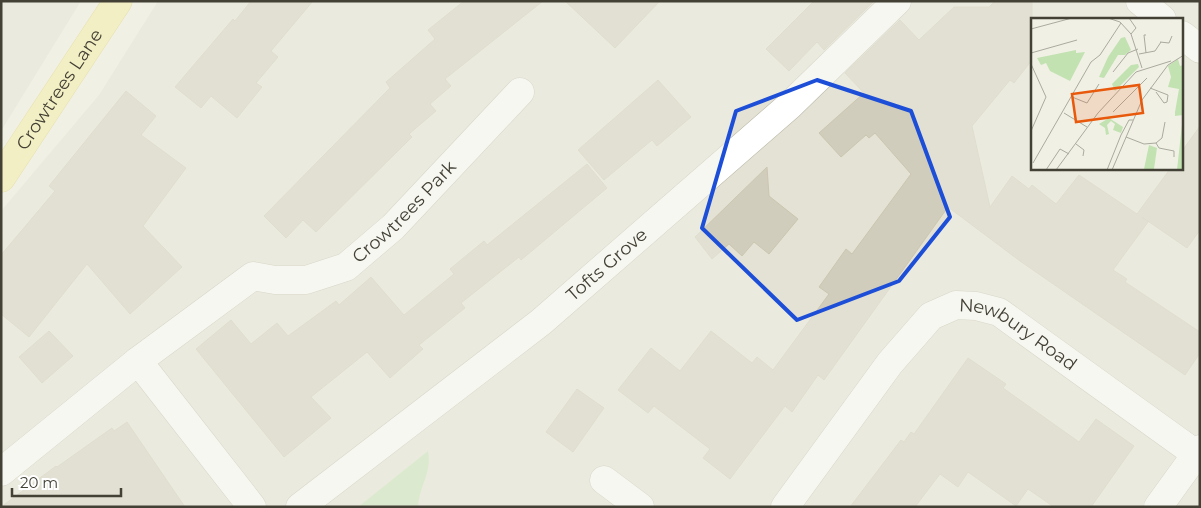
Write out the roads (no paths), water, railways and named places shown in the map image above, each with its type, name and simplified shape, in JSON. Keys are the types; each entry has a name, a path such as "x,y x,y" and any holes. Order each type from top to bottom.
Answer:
{"main road":[{"name":"Crowtrees Lane","path":"1,178 118,1"}],"street":[{"name":"Tofts Grove","path":"300,507 541,322 789,106 897,1"},
{"path":"1140,1 1161,18"},
{"path":"1184,37 1200,49"},
{"name":"Crowtrees Park","path":"1,472 138,361 254,276 275,280 306,280 346,267 393,227 520,92"},
{"name":"Newbury Road","path":"785,507 890,362 931,316 956,305 999,312 1198,452"},
{"path":"138,361 252,507"},
{"path":"1158,507 1198,452"},
{"path":"604,480 640,507"}]}
